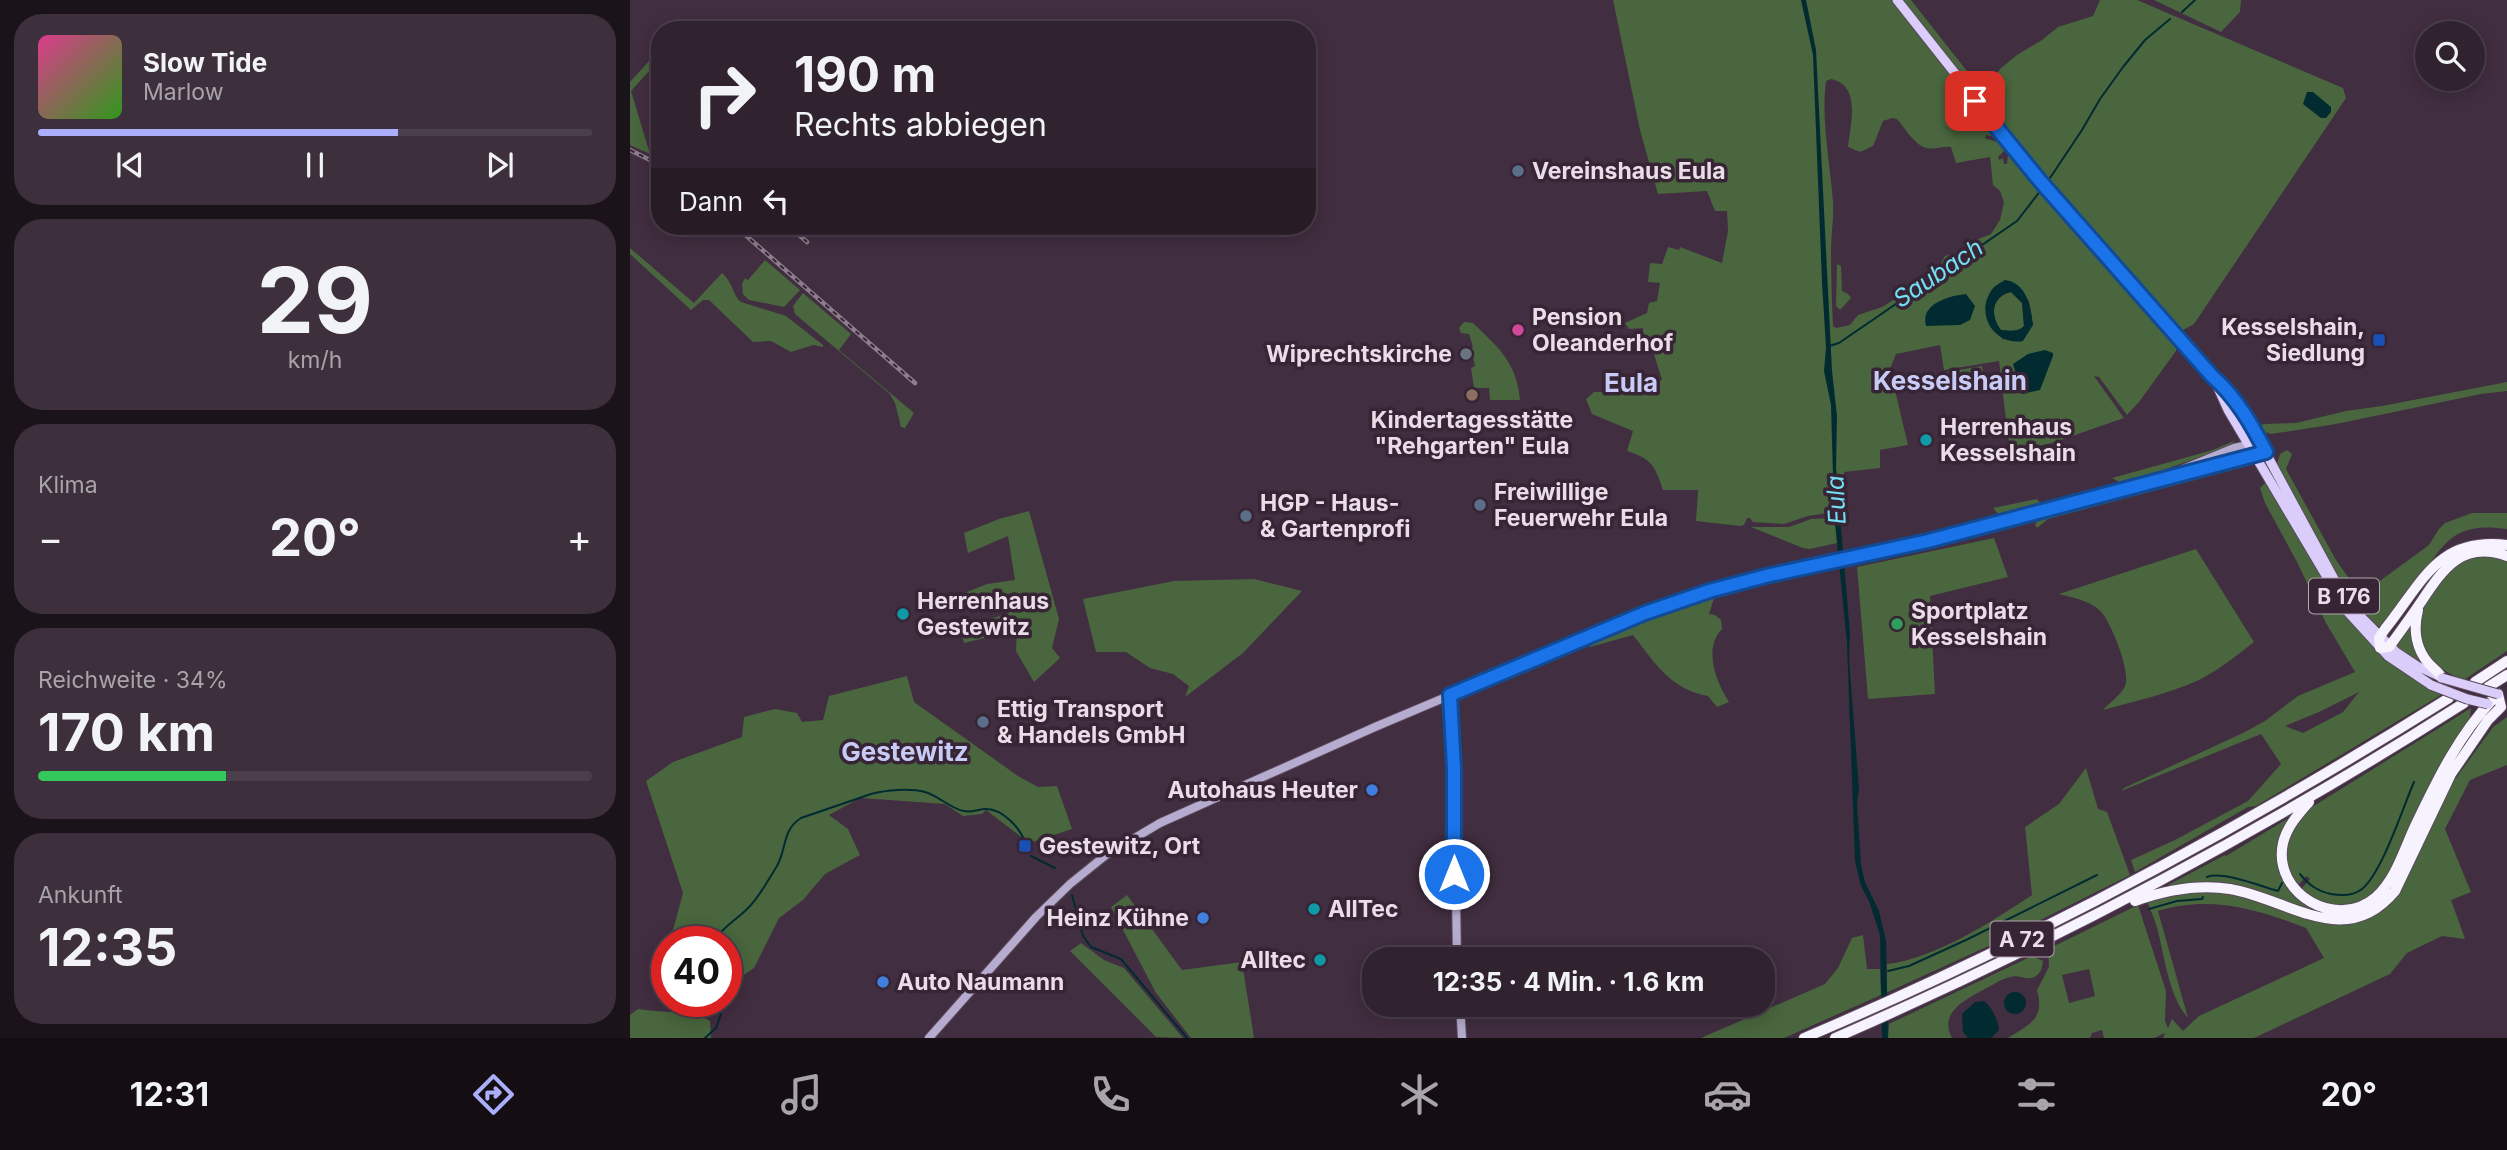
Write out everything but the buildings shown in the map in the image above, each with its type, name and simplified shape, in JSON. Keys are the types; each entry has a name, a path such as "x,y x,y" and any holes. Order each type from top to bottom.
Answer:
{"highway":[{"path":"2383,644 2427,574 2448,554 2469,545 2507,545"},
{"path":"2383,644 2456,559 2480,551 2507,556"},
{"path":"2420,603 2416,621 2417,642 2424,657 2442,678"},
{"path":"2474,682 2507,661"},
{"path":"2488,687 2507,675"},
{"path":"2140,896 2189,888 2221,888 2249,893 2322,918 2348,919 2368,914 2381,906 2395,891 2451,774 2488,720 2502,694"},
{"name":"A 72","path":"1804,1038 1990,955 2135,881 2328,774 2449,698"},
{"name":"A 72","path":"1835,1038 2140,896 2464,703"},
{"path":"2315,794 2296,817 2283,843 2284,869 2299,894 2326,909 2339,910 2367,903 2381,891 2393,873 2444,767 2494,707"}],"main road":[{"name":"B 176","path":"1897,0 2041,182 2242,409 2334,579 2355,611 2383,644"},
{"name":"B 176","path":"2213,377 2217,389 2338,598 2359,626 2383,644"},
{"path":"929,1038 1021,934 1070,884 1106,855 1160,823 1450,695 1662,607 1741,582 1970,531 2174,474 2252,449 2261,442"},
{"path":"2252,449 2266,452"},
{"path":"2383,644 2442,678 2502,694"},
{"path":"2383,644 2412,673 2431,685 2494,707"},
{"path":"1450,695 1457,947"},
{"path":"1461,1017 1462,1038"},
{"path":"936,1030 946,1038"}],"green space":[{"path":"1613,0 1891,0 1999,138 1986,135 1985,138 2003,144 2005,150 1998,157 1999,160 2003,158 2004,164 2007,164 2008,154 2014,156 2176,342 2176,351 2127,415 2099,377 2094,376 2124,418 2052,443 2010,452 1999,361 1944,370 1940,345 1896,354 1890,369 1908,445 1880,450 1880,468 1844,472 1847,514 1840,515 1836,468 1833,471 1834,512 1808,516 1784,524 1753,522 1750,518 1740,526 1696,521 1698,490 1663,490 1651,464 1627,451 1633,431 1592,414 1586,399 1594,392 1616,392 1662,380 1654,354 1655,335 1648,342 1633,343 1625,339 1625,335 1635,337 1643,332 1643,328 1629,329 1625,323 1647,313 1649,303 1657,301 1660,283 1648,282 1650,263 1662,264 1668,247 1679,250 1680,247 1722,263 1728,231 1727,211 1715,211 1707,191 1658,194 1640,130","holes":["1831,79 1841,83 1851,98 1852,118 1848,147 1860,152 1873,146 1883,121 1897,119 1923,147 1951,147 1956,163 1990,157 1993,185 2000,191 2004,202 2000,220 1991,234 1968,243 1960,253 1945,256 1935,274 1882,307 1858,315 1850,325 1836,328 1833,326 1831,279 1833,202 1825,111 1826,81","2011,281 2029,301 2033,325 2003,340 1985,307"]},
{"path":"1902,0 1911,0 1974,80 1989,84 2001,68 2058,27 2093,16 2100,0 2137,0 2343,88 2346,98 2194,324 2181,331 2022,152 2017,141 1990,113 1986,92 1974,92"},
{"path":"2154,0 2241,0 2240,12 2221,32"},
{"path":"651,59 651,69 631,91 650,154 630,145 630,82"},
{"path":"630,248 694,303 722,273 741,302 786,316 823,347 813,345 791,352 771,341 753,342 709,300 703,300 691,310 630,254"},
{"path":"765,260 800,290 784,307 749,300 743,294 742,284 745,278 748,280"},
{"path":"1837,264 1841,266 1842,291 1851,298 1840,310 1836,306"},
{"path":"2011,292 2022,303 2024,326 2016,330 2001,330 1995,318 1994,307 2000,298"},
{"path":"803,293 851,334 839,350 914,413 905,428 901,427 890,394 795,314 793,306"},
{"path":"1464,322 1473,323 1505,357 1515,376 1520,400 1490,400 1489,388 1474,388 1471,368 1475,366 1473,347 1469,334 1461,333 1459,328"},
{"path":"1982,366 1984,380 1930,391 1929,375"},
{"path":"2507,382 2507,391 2336,424 2271,434 2258,426 2296,423 2346,411"},
{"path":"2236,440 2226,448 2123,484 2112,478 2213,450"},
{"path":"2287,450 2292,454 2286,469 2336,560 2362,594 2429,545 2445,523 2472,513 2507,513 2507,529 2474,529 2461,532 2452,538 2443,546 2383,626 2374,626 2366,620 2340,584 2277,464 2280,454"},
{"path":"2248,459 2244,467 2048,519 2037,528 2035,524 2042,516"},
{"path":"2268,480 2320,573 2358,629 2381,654 2408,676 2441,695 2256,806 2248,807 2135,872 2131,860 2248,801 2281,764 2261,734 2121,791 2124,788 2245,732 2265,721 2298,696 2355,672 2326,623 2260,488","holes":["2359,692 2343,712 2303,733 2285,726"]},
{"path":"2037,499 2040,503 2038,507 1999,515 1993,508"},
{"path":"1029,511 1059,619 1052,648 1060,658 1034,682 1016,651 1017,630 964,643 960,629 1009,613 1019,599 1015,592 955,610 952,598 987,584 1015,580 1008,536 968,553 964,533"},
{"path":"1835,518 1837,543 1810,549 1751,527 1789,527 1811,519"},
{"name":"Sportplatz Kesselshain","path":"1994,538 2008,577 1930,596 1935,694 1868,699 1857,567"},
{"path":"2196,549 2254,642 2199,680 2103,710 2125,686 2123,660 2115,638 2107,620 2094,606 2059,594"},
{"path":"2485,555 2507,560 2507,651 2464,680 2437,665 2428,655 2419,633 2420,620 2433,591 2450,569 2466,559"},
{"path":"1254,579 1302,591 1243,653 1185,697 1189,686 1173,674 1150,668 1126,652 1096,652 1083,599 1174,581"},
{"path":"1715,595 1709,614 1721,620 1722,629 1716,637 1712,655 1716,675 1729,702 1717,707 1708,696 1695,693 1673,681 1656,665 1633,635 1590,647 1589,641"},
{"path":"2413,619 2429,668 2395,647"},
{"path":"907,676 914,702 1018,776 1038,787 1057,786 1072,829 1029,843 986,810 982,814 963,816 945,804 860,798 829,815 848,829 860,855 825,874 803,900 779,918 754,968 742,976 742,926 674,926 683,893 646,781 673,762 742,737 744,717 775,709 797,713 802,722 823,720 829,696"},
{"path":"2471,708 2469,723 2381,887 2367,899 2339,906 2320,902 2302,892 2310,879 2307,876 2297,886 2287,866 2286,856 2289,839 2304,812"},
{"path":"2507,717 2507,765 2470,780 2445,829 2471,892 2451,900 2465,939 2442,936 2407,953 2390,974 2254,1038 2163,1038 2165,1033 2154,1038 2104,1038 2102,1030 2092,1033 2090,1038 2008,1038 2034,1020 2037,1014 2037,990 2049,967 2048,949 2138,905 2166,991 2165,1021 2168,1028 2172,1019 2183,1031 2199,1016 2324,958 2306,928 2270,915 2215,904 2177,906 2158,911 2188,1018 2172,987 2147,901 2192,892 2215,891 2261,900 2325,922 2345,923 2365,919 2384,908 2403,887 2451,785 2493,727","holes":["2089,969 2095,996 2069,1003 2062,975"]},
{"path":"2086,768 2098,809 2107,812 2130,875 1993,944 1886,993 1887,964 1905,961 1943,947 2032,895 2025,827 2059,804"},
{"path":"2448,770 2399,876 2381,901 2361,913 2326,916 2261,894 2168,885 2226,856 2287,819 2289,821 2279,857 2310,906 2327,912 2374,901"},
{"path":"1127,895 1182,970 1242,962 1254,1038 1191,1038 1156,993 1111,907"},
{"path":"1863,935 1867,969 1880,969 1881,995 1784,1038 1701,1038 1749,1017 1775,1017 1775,1006 1825,984 1838,968 1852,938"},
{"path":"1081,943 1104,960 1124,968 1183,1038 1156,1037 1070,951"},
{"path":"2032,956 2043,961 2041,971 2036,976 2003,979 1956,1008 1949,1021 1952,1038 1888,1038 1889,1024"},
{"path":"638,1009 651,1010 651,1017 703,1017 710,1021 711,1038 630,1038 630,1015"}],"water":[{"path":"1801,0 1806,0 1816,50 1832,371 1837,416 1836,468 1850,634 1849,659 1859,789 1857,804 1861,865 1865,882 1879,911 1886,941 1888,1038 1882,1038 1880,935 1861,886 1855,861 1847,643 1834,512 1831,405 1824,371 1826,348 1813,55"},
{"path":"2307,92 2313,92 2331,107 2326,118 2321,118 2303,104"},
{"path":"2005,280 2023,291 2029,304 2033,325 2023,341 2004,339 1990,327 1987,319 1985,310 1992,289","holes":["2011,292 2022,303 2024,326 2017,330 2001,330 1994,313 1999,298"]},
{"path":"1966,294 1975,306 1970,320 1960,325 1926,326 1927,312 1937,302"},
{"path":"2045,350 2053,353 2053,356 2040,390 2022,394 2013,364 2028,354"},
{"path":"2015,992 2025,999 2026,1003 2019,1013 2015,1014 2005,1007 2004,1003 2011,993"},
{"path":"1984,1001 1994,1014 1999,1030 1991,1038 1968,1038 1963,1032 1962,1014 1975,1002"}],"waterway":[{"name":"Saubach","path":"2182,12 2195,0"},
{"name":"Saubach","path":"2050,178 2123,67 2145,40 2170,19"},
{"name":"Saubach","path":"1829,346 1839,343 2017,221 2041,190"},
{"path":"2300,874 2314,887 2331,894 2347,895 2362,889 2370,881 2384,855 2414,782"},
{"path":"727,926 758,896 777,866 788,834 795,823 801,818 871,794 898,790 919,791 959,810 969,812 983,809 999,812 1010,820 1025,842"},
{"path":"1031,856 1055,868"},
{"path":"1888,971 1909,966 1966,940 2097,875"},
{"path":"2207,877 2232,877 2278,891 2282,883"},
{"path":"1072,895 1083,936 1091,947 1121,959 1187,1038"},
{"path":"2149,909 2203,897"},
{"path":"705,1038 716,1028 720,1017"}],"railway":[{"path":"630,150 651,160"},
{"path":"745,235 915,383"},
{"path":"799,235 807,242"}],"place":[{"name":"Vereinshaus Eula","path":"1518,171"},
{"name":"Pension Oleanderhof","path":"1518,330"},
{"name":"Kesselshain, Siedlung","path":"2379,340"},
{"name":"Wiprechtskirche","path":"1466,354"},
{"name":"Kindertagesstätte \"Rehgarten\" Eula","path":"1472,395"},
{"name":"Herrenhaus Kesselshain","path":"1926,440"},
{"name":"Freiwillige Feuerwehr Eula","path":"1480,505"},
{"name":"HGP - Haus- & Gartenprofi","path":"1246,516"},
{"name":"Herrenhaus Gestewitz","path":"903,614"},
{"name":"Sportplatz Kesselshain","path":"1897,624"},
{"name":"Ettig Transport & Handels GmbH","path":"983,722"},
{"name":"Autohaus Heuter","path":"1372,790"},
{"name":"Gestewitz, Ort","path":"1025,846"},
{"name":"AllTec","path":"1314,909"},
{"name":"Heinz Kühne","path":"1203,918"},
{"name":"Alltec","path":"1320,960"},
{"name":"Auto Naumann","path":"883,982"}],"district":[{"name":"Kesselshain","path":"1950,380"},
{"name":"Eula","path":"1631,382"},
{"name":"Gestewitz","path":"905,751"}],"route":[{"path":"1454,874 1454,769 1450,695 1645,613 1709,591 1928,541 2174,474 2266,452 2248,418 2222,384 2212,376 2041,182 1975,101"}]}
